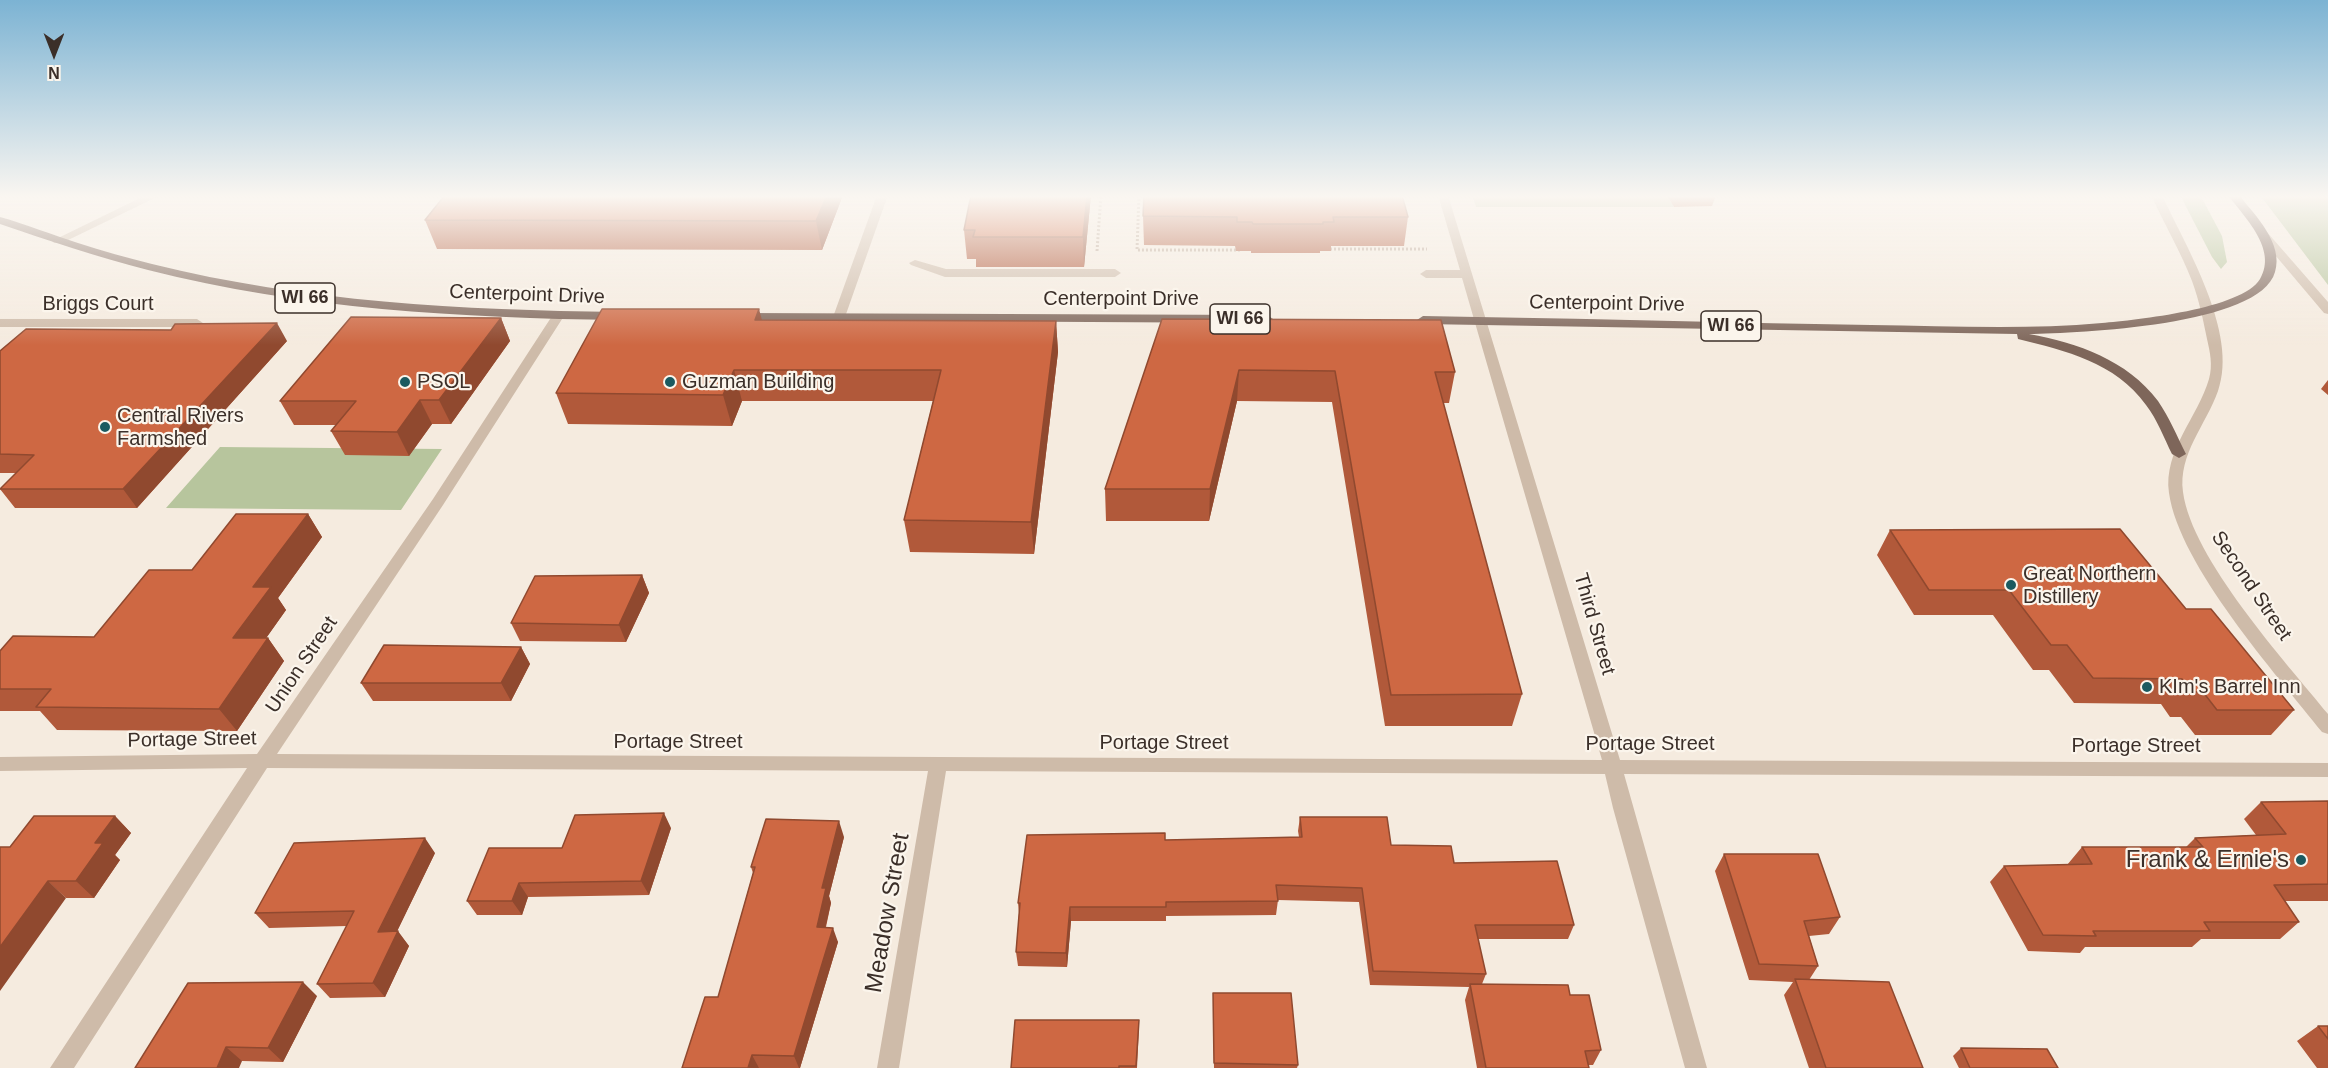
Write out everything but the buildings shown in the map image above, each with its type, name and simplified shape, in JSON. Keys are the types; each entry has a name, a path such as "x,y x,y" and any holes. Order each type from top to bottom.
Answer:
{"main road":[{"name":"Centerpoint Drive","path":"71,245 140,265 286,295 451,313 628,316"},
{"name":"Centerpoint Drive","path":"1410,320 1981,330 2103,327 2207,309 2241,300 2263,284 2268,275 2271,258 2267,245"},
{"name":"Centerpoint Drive","path":"734,317 1281,320"},
{"path":"1981,330 2074,348 2116,369 2144,392 2154,405 2179,453"}],"street":[{"path":"839,317 865,245"},
{"name":"Third Street","path":"1458,245 1582,657 1622,808 1696,1068"},
{"path":"2179,453 2216,378 2218,360 2198,280 2181,245"},
{"path":"2272,245 2328,310"},
{"path":"915,262 945,273 1115,273"},
{"path":"1426,274 1466,274"},
{"name":"Union Street","path":"62,1068 262,761 435,507 558,316"},
{"name":"Briggs Court","path":"0,323 197,323"},
{"name":"Second Street","path":"2179,453 2176,491 2179,509 2202,558 2245,620 2328,727"},
{"name":"Portage Street","path":"0,764 262,761 938,766 1612,765 2328,770"},
{"name":"Meadow Street","path":"888,1068 938,766"}],"path":[{"path":"1097,255 1098,245"},
{"path":"1137,245 1137,250 1242,249"},
{"path":"1323,249 1428,249"}],"green space":[{"path":"2206,245 2224,245 2227,262 2221,269"},
{"path":"2298,245 2328,245 2328,285"},
{"path":"220,447 442,449 401,510 166,508"}],"place":[{"name":"PSOL","path":"405,382"},
{"name":"Guzman Building","path":"670,382"},
{"name":"Central Rivers Farmshed","path":"105,427"},
{"name":"Great Northern Distillery","path":"2011,585"},
{"name":"KIm's Barrel Inn","path":"2147,687"},
{"name":"Frank & Ernie's","path":"2301,860"}]}
